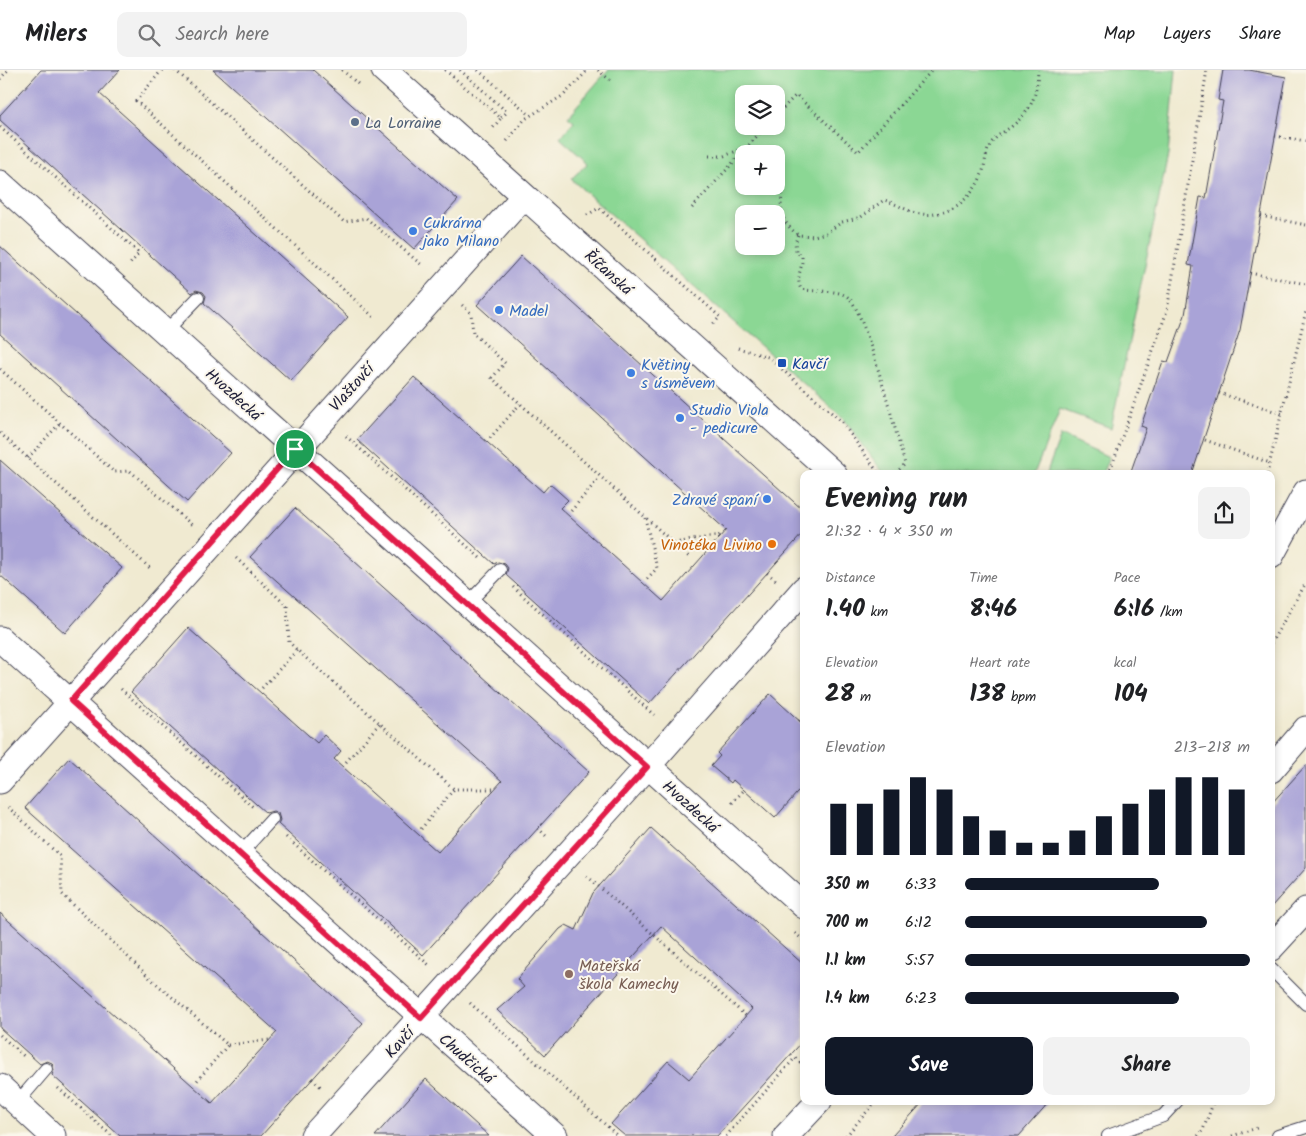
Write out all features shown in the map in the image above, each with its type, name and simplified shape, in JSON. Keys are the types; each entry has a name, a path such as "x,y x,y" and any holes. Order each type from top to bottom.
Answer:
{"street":[{"name":"Říčanská","path":"384,70 830,470"},
{"name":"Hvozdecká","path":"0,183 647,767 800,902"},
{"name":"Vlaštovčí","path":"1,791 71,701 295,449 524,196"},
{"path":"1275,549 1306,492"},
{"name":"Kavčí","path":"313,1136 647,767 800,594"},
{"name":"Chudčická","path":"0,639 555,1136"},
{"path":"1275,765 1306,728"},
{"path":"1275,944 1306,910"},
{"path":"9,1095 53,1136"},
{"path":"786,1136 815,1105"}],"lane":[{"path":"165,332 198,298"},
{"path":"467,604 498,571"},
{"path":"240,854 272,819"},
{"path":"1275,973 1306,1004"},
{"path":"9,1095 46,1069"},
{"path":"1108,1136 1163,1116 1173,1105"},
{"path":"1278,1136 1306,1127"}],"path":[{"path":"0,79 8,70"},
{"path":"162,70 136,100 380,323"},
{"path":"175,70 344,222 366,218 428,270"},
{"path":"445,70 501,118"},
{"path":"460,70 507,112 493,128 514,148"},
{"path":"478,70 530,116"},
{"path":"507,141 530,116 564,95 588,70"},
{"path":"598,70 610,80"},
{"path":"785,107 796,95 858,152 932,70"},
{"path":"781,195 780,207 782,218 798,234 814,236 826,233 842,222 861,217 884,200 915,212 933,215 965,202 978,186 992,142 1016,123 1036,97 1038,70"},
{"path":"1111,470 1167,311 1207,70"},
{"path":"0,127 139,253 125,270"},
{"path":"749,145 758,135"},
{"path":"1275,136 1306,141"},
{"path":"709,156 724,156 735,152"},
{"path":"692,208 735,160"},
{"path":"580,208 587,215 599,208 628,234 720,318 710,327 716,332"},
{"path":"1261,216 1306,225"},
{"path":"798,234 795,243 796,251 802,256 803,264 798,272 797,281 801,289 812,292 839,293 849,298 863,320 904,464 899,470"},
{"path":"1250,274 1306,284"},
{"path":"460,304 471,313 473,333 505,363 492,378 689,557"},
{"path":"1268,470 1306,312"},
{"path":"734,347 768,358 841,421 876,470"},
{"path":"0,369 114,472 130,471 196,529"},
{"path":"1219,393 1282,414"},
{"path":"490,438 520,404"},
{"path":"28,458 60,423"},
{"path":"0,433 172,588"},
{"path":"344,435 498,571 656,717"},
{"path":"1205,440 1270,463"},
{"path":"571,511 600,477"},
{"path":"645,518 657,568 648,579"},
{"path":"674,543 722,535"},
{"path":"248,568 287,606 289,642 296,650 454,788 494,789"},
{"path":"1275,636 1306,583"},
{"path":"262,688 296,650"},
{"path":"346,762 380,723"},
{"path":"421,829 454,788"},
{"path":"726,809 744,790"},
{"path":"1,791 60,856 62,894 151,978 228,1045"},
{"path":"583,872 746,1016"},
{"path":"789,928 800,938"},
{"path":"468,1001 618,1136"},
{"path":"195,1083 228,1045 269,1040"},
{"path":"791,1055 800,1062"},
{"path":"726,1136 795,1058"},
{"path":"846,1136 873,1105"},
{"path":"1198,1136 1204,1130 1213,1105"}],"green space":[{"path":"608,70 1176,70 1168,155 1111,428 1060,409 1036,470 881,470 844,419 571,179 588,163 560,138 574,121 568,116"},
{"path":"1061,435 1109,457 1104,470 1048,470"}],"building":[{"path":"41,70 120,70 99,93 348,317 291,381 204,303 206,296 203,292 196,290 192,293 0,120 0,115"},
{"path":"213,70 313,70 458,200 414,249"},
{"path":"1223,70 1249,70 1286,77 1240,330 1193,470 1131,470 1146,428 1141,426 1163,361 1168,362 1185,315 1193,266 1188,265 1200,197 1206,198 1223,101 1218,100"},
{"path":"0,246 231,453 187,502 0,334"},
{"path":"521,256 800,507 800,536 649,704 506,575 508,568 505,564 498,562 494,564 357,440 414,377 543,492 550,484 568,500 560,508 663,601 726,530 477,305"},
{"path":"0,460 122,568 65,633 0,575"},
{"path":"295,508 589,772 423,955 278,824 280,820 278,813 273,811 266,813 131,692 188,628 317,743 324,735 341,751 334,759 438,852 502,781 250,557"},
{"path":"770,694 800,721 800,790 775,818 733,780 731,783 711,766 720,756 717,753"},
{"path":"69,758 363,1023 261,1136 120,1136 52,1075 54,1070 52,1063 47,1061 40,1064 0,1028 0,913 212,1103 277,1032 25,808"},
{"path":"1306,765 1306,868 1275,903 1275,800"},
{"path":"651,828 800,961 800,1044 717,1136 625,1136 611,1124 668,1061 689,1079 752,1009 661,926 545,1055 497,1010 524,987 517,979 560,929 566,925 576,930 593,893"},
{"path":"426,1079 489,1136 375,1136"},
{"path":"920,1105 1046,1105 1019,1136 892,1136"}],"place":[{"name":"La Lorraine","path":"355,122"},
{"name":"Cukrárna jako Milano","path":"413,231"},
{"name":"Madel","path":"499,310"},
{"name":"Kavčí","path":"782,363"},
{"name":"Květiny s úsměvem","path":"631,373"},
{"name":"Studio Viola - pedicure","path":"680,418"},
{"name":"Zdravé spaní","path":"767,499"},
{"name":"Vinotéka Livino","path":"772,544"},
{"name":"Mateřská škola Kamechy","path":"569,974"}],"route":[{"path":"295,449 647,767 421,1018 71,701 295,449"}]}
